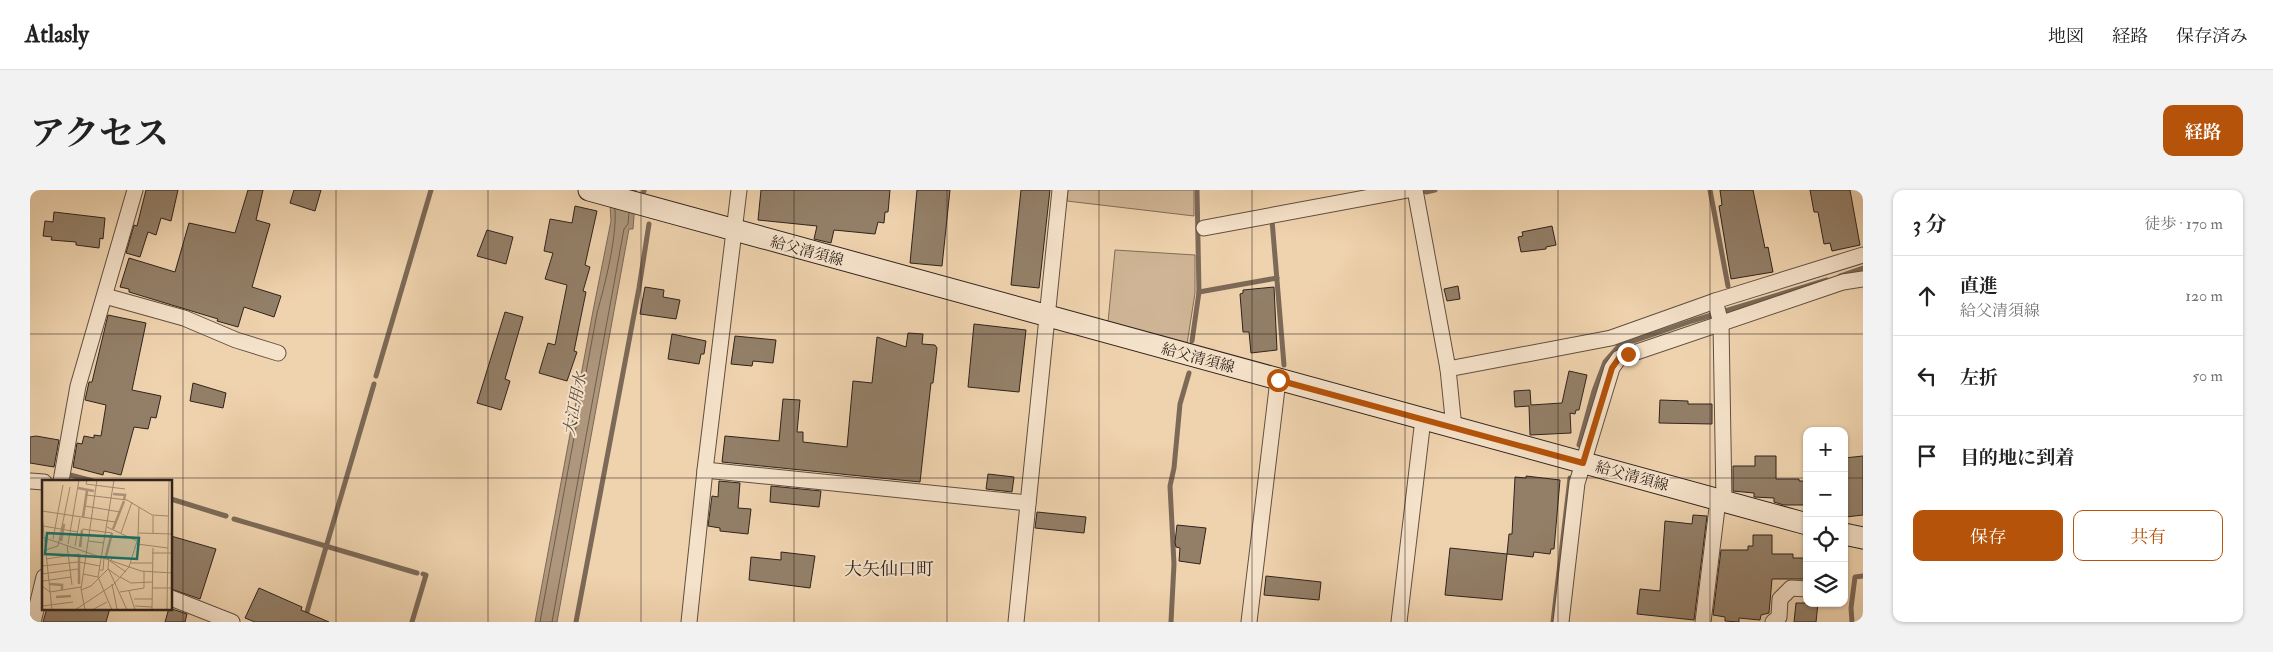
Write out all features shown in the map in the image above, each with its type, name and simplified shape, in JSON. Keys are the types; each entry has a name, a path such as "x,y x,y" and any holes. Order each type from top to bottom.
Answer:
{"main road":[{"name":"給父清須線","path":"602,192 734,231 1803,523"},
{"path":"1848,535 1863,538"}],"street":[{"path":"61,480 78,386 135,190"},
{"path":"689,622 705,470 739,190"},
{"path":"1016,622 1060,190"},
{"path":"1204,228 1408,190"},
{"path":"1415,190 1448,369 1454,428"},
{"path":"1561,622 1577,483 1612,368 1619,358 1718,312 1863,255"},
{"path":"1448,369 1611,338 1843,282 1863,279"},
{"path":"105,296 184,318 236,340 278,353"},
{"path":"1703,622 1721,501 1718,312"},
{"path":"1249,622 1278,380"},
{"path":"1400,622 1424,419"},
{"path":"705,470 1028,502"},
{"path":"33,622 42,585"},
{"path":"1773,622 1779,617 1780,600 1791,588 1803,589"},
{"path":"172,598 232,622"}],"shaded area":[{"path":"1068,190 1194,190 1194,216 1067,201"},
{"path":"1115,250 1195,255 1195,293 1187,344 1108,322"}],"water":[{"path":"609,190 636,190 633,229 629,229 557,622 535,622 611,221"}],"building":[{"path":"146,190 178,190 171,221 161,218 156,235 148,232 140,257 126,253 134,225 137,226"},
{"path":"248,190 263,190 256,220 270,224 252,287 281,296 274,317 244,307 238,327 217,321 218,319 129,292 129,289 120,287 129,258 175,272 189,223 235,233"},
{"path":"294,190 321,190 315,211 290,203"},
{"path":"761,190 890,190 888,212 885,212 884,223 878,222 875,234 834,230 831,243 814,239 817,226 758,220"},
{"path":"917,190 950,190 942,266 910,263"},
{"path":"1021,190 1050,190 1039,288 1011,285"},
{"path":"1720,190 1753,190 1765,248 1768,247 1773,272 1731,279 1719,206 1722,205"},
{"path":"1810,190 1850,190 1860,245 1832,251 1830,243 1824,244 1818,212 1814,212"},
{"path":"575,206 597,211 585,265 590,267 583,291 586,292 574,351 577,352 567,381 539,373 548,343 555,345 567,285 545,279 553,253 544,251 550,219 572,223"},
{"path":"54,212 105,218 103,239 100,238 99,248 76,245 76,242 51,240 52,237 43,236 45,221 53,222"},
{"path":"1552,226 1556,245 1546,247 1546,249 1521,252 1518,237 1523,236 1522,232"},
{"path":"487,230 513,237 506,264 477,256"},
{"path":"1458,286 1460,299 1447,301 1444,289"},
{"path":"645,287 664,290 663,297 680,300 676,319 640,314"},
{"path":"1274,287 1277,350 1251,353 1249,332 1243,332 1240,294 1243,293 1243,290"},
{"path":"505,312 523,317 505,379 510,381 501,410 477,403"},
{"path":"108,315 146,323 132,390 161,396 156,418 151,417 148,429 134,427 121,475 104,471 103,475 73,467 77,443 82,444 84,436 94,438 94,435 101,436 106,405 85,400 89,382 92,382"},
{"path":"974,324 1026,330 1019,392 968,387"},
{"path":"908,333 923,334 922,344 935,345 937,348 933,383 931,383 920,482 722,462 725,436 779,441 783,399 800,400 797,432 803,432 803,442 847,447 853,381 872,383 877,337 906,347"},
{"path":"672,334 706,341 704,354 701,354 699,364 668,359"},
{"path":"735,336 776,340 773,363 753,361 752,366 731,364"},
{"path":"1569,371 1587,375 1579,410 1576,410 1575,414 1570,413 1571,433 1530,435 1529,406 1515,407 1514,391 1530,390 1531,405 1562,403"},
{"path":"193,383 226,393 223,408 190,401"},
{"path":"1660,400 1688,401 1688,404 1712,404 1712,424 1659,423"},
{"path":"36,436 59,440 54,467 30,463 30,437"},
{"path":"1755,456 1776,456 1776,479 1799,479 1799,481 1803,481 1803,505 1784,505 1774,502 1774,498 1754,497 1754,493 1733,491 1733,466 1755,466"},
{"path":"1863,456 1863,515 1848,517 1848,458"},
{"path":"988,474 1014,477 1012,492 986,489"},
{"path":"1526,476 1560,480 1554,549 1551,549 1550,554 1534,552 1533,557 1507,554 1509,534 1512,534 1515,477 1526,478"},
{"path":"719,481 740,483 738,508 751,509 748,534 720,531 720,528 708,526 712,496 718,497"},
{"path":"771,486 821,491 819,507 770,502"},
{"path":"1037,512 1086,517 1084,533 1035,528"},
{"path":"1693,515 1707,516 1694,620 1637,614 1640,589 1660,591 1665,521 1692,524"},
{"path":"1177,525 1206,528 1200,564 1179,561 1180,548 1176,547 1175,542"},
{"path":"1753,535 1772,535 1772,554 1793,554 1793,558 1803,558 1803,579 1772,579 1769,613 1761,615 1760,620 1739,618 1739,622 1725,621 1725,617 1713,615 1721,550 1748,550 1748,546 1753,546"},
{"path":"172,536 216,549 200,599 172,589"},
{"path":"1450,548 1507,554 1502,600 1445,595"},
{"path":"781,552 815,556 810,588 749,580 751,557 781,560"},
{"path":"1266,576 1321,582 1319,600 1264,595"},
{"path":"259,588 302,607 301,610 329,622 255,622 245,618"},
{"path":"1796,603 1803,603 1803,607 1818,607 1816,622 1794,622"},
{"path":"172,609 187,614 185,622 165,622 168,610"},
{"path":"46,610 109,610 106,622 43,622"}],"waterway":[{"path":"376,376 431,190"},
{"path":"1192,341 1199,292 1197,190"},
{"path":"1426,192 1435,190"},
{"path":"1710,190 1728,286"},
{"path":"1276,219 1272,220 1284,365"},
{"path":"576,622 639,288 649,224"},
{"path":"1840,276 1863,268"},
{"path":"1199,292 1277,278"},
{"path":"1579,445 1594,391 1605,362 1619,346 1692,321 1827,280"},
{"path":"1171,622 1174,564 1170,486 1174,468 1180,404 1189,373"},
{"path":"304,622 374,384"},
{"path":"70,475 89,480"},
{"path":"1553,622 1570,478"},
{"path":"172,499 226,516"},
{"path":"234,519 417,573"},
{"path":"412,622 426,575 423,574"},
{"path":"1852,622 1851,608 1855,577 1863,576"}],"district":[{"name":"大矢仙口町","path":"889,569"}],"route":[{"path":"1278,380 1583,463 1612,368 1619,358 1628,354"}],"water label":[{"name":"大江用水","path":"574,404"}]}
